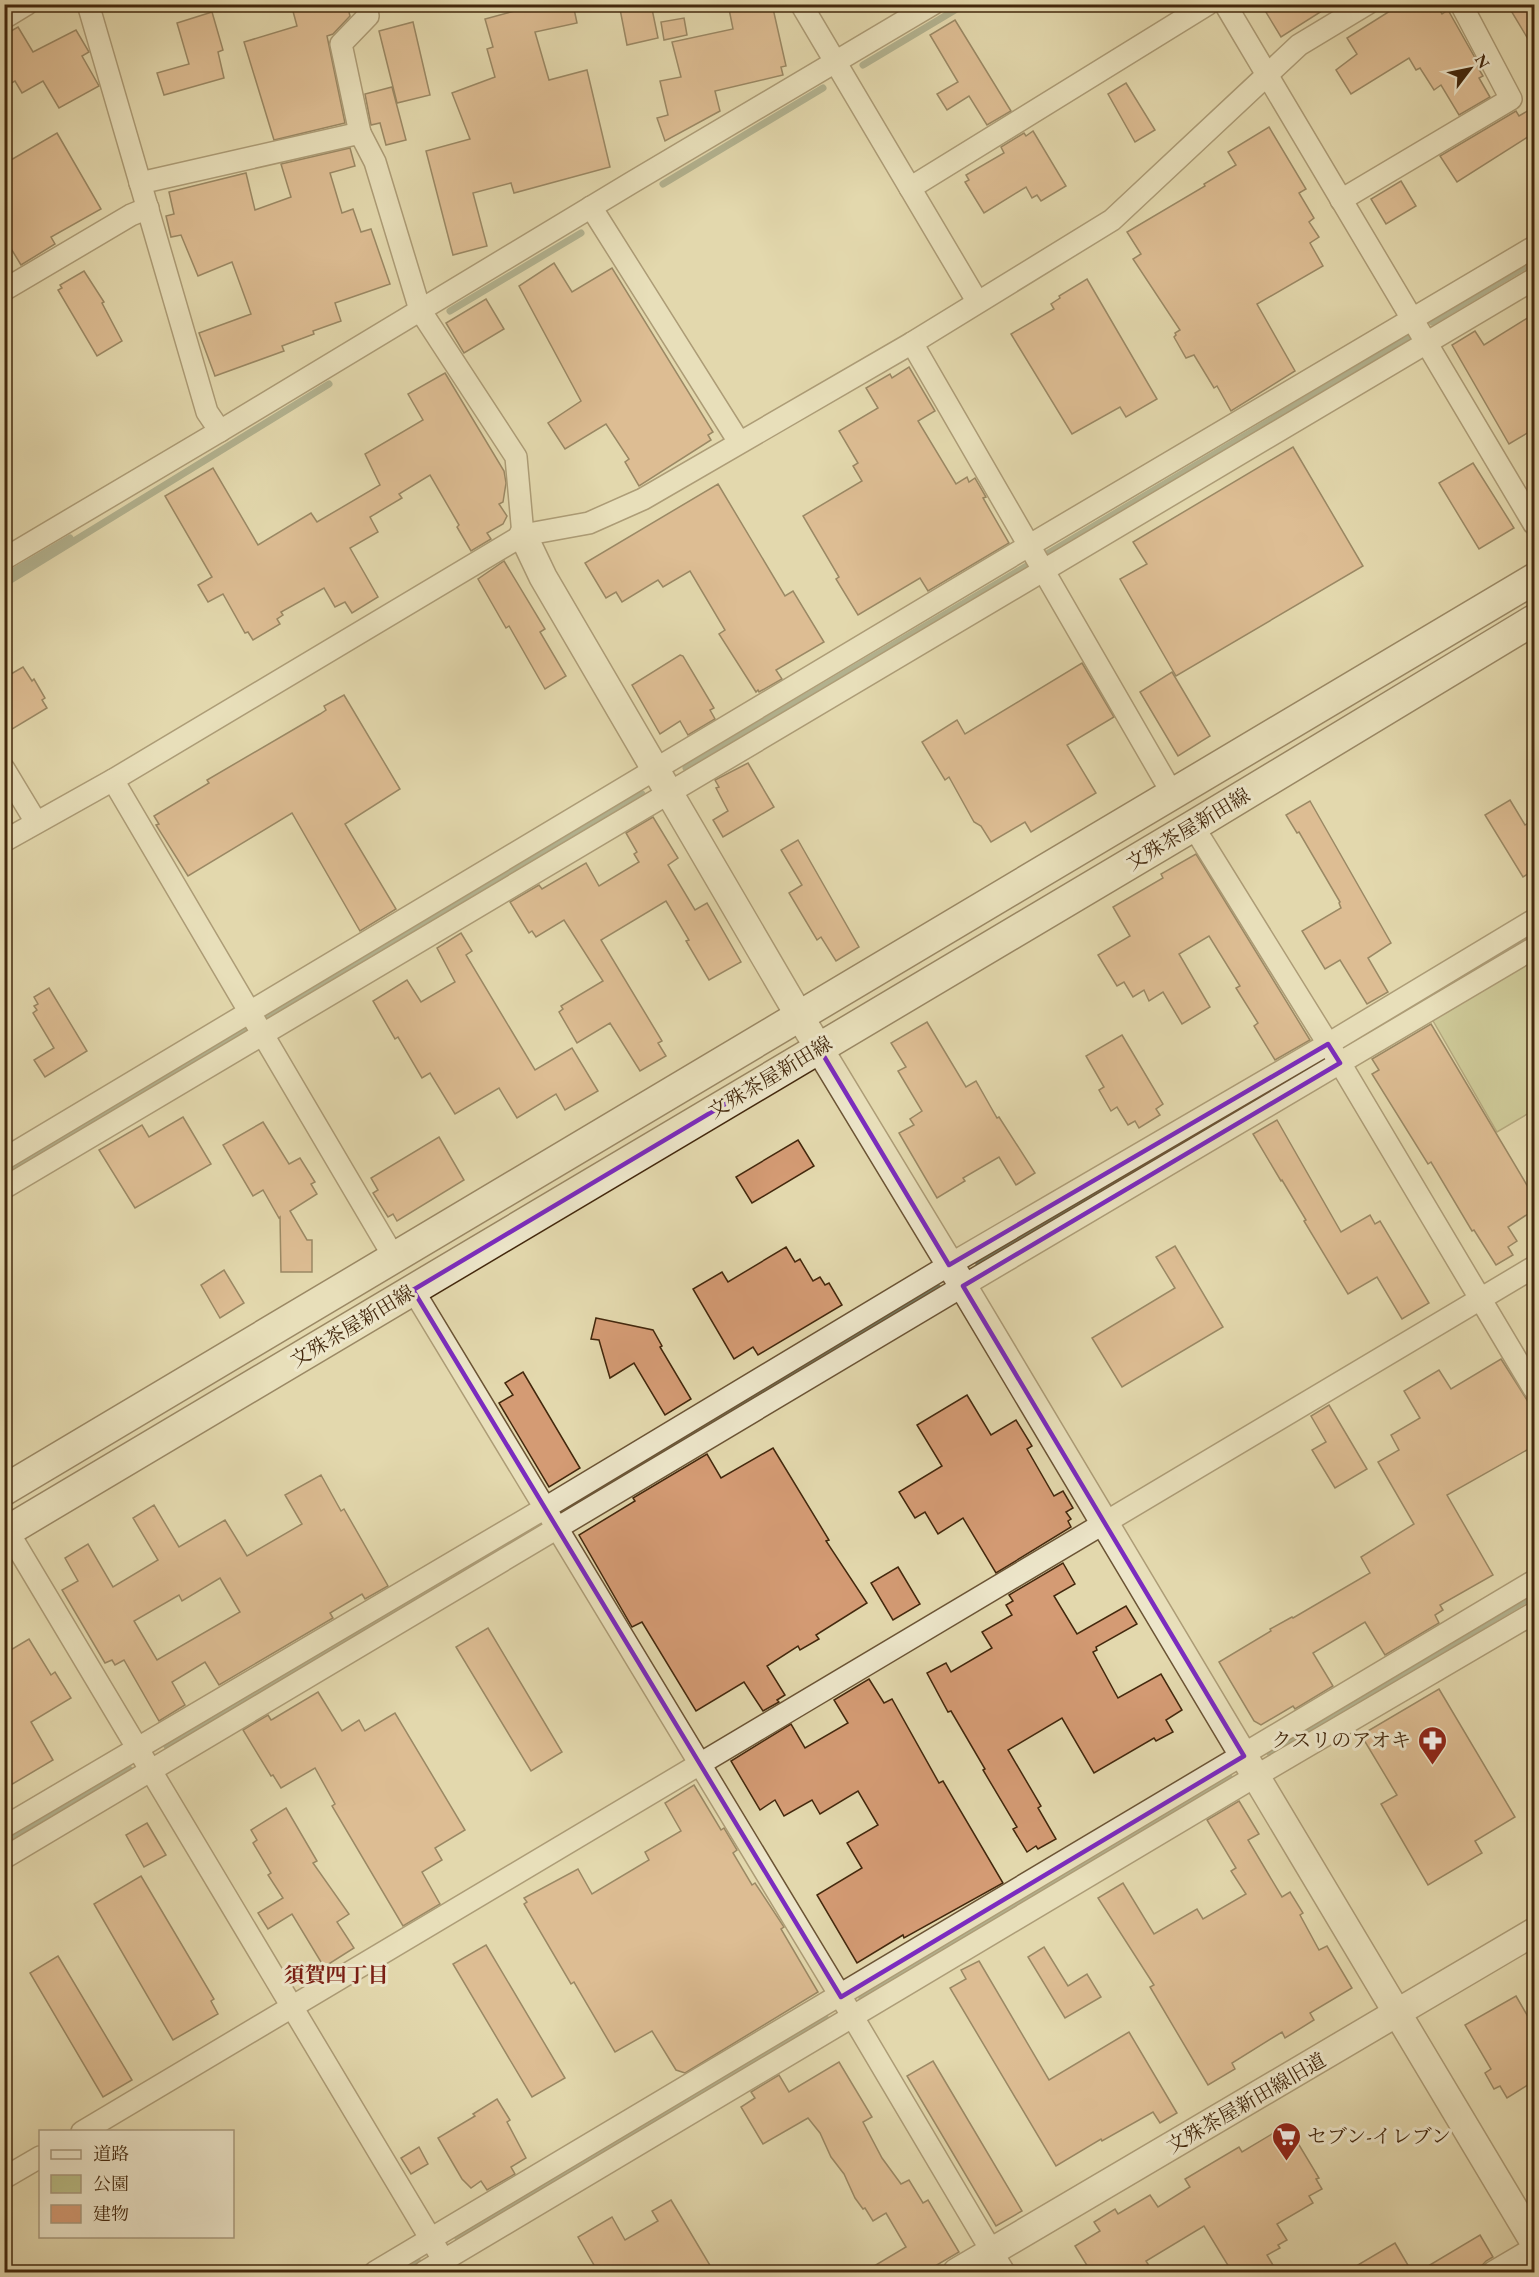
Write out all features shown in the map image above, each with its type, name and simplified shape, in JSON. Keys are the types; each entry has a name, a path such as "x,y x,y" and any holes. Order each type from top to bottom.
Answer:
{"main road":[{"name":"文殊茶屋新田線","path":"4,1490 1534,579"},
{"name":"文殊茶屋新田線","path":"6,1530 1193,826 1534,620"}],"street":[{"path":"4,18 27,4"},
{"path":"88,4 207,412 220,432"},
{"path":"366,4 368,16 341,44 360,133 375,162 420,310 516,457 523,535 543,577 800,1017 1105,1522 1534,2242"},
{"path":"801,4 977,301"},
{"path":"4,559 933,4"},
{"path":"910,188 1208,4"},
{"path":"1225,4 1534,524"},
{"path":"4,841 113,780 523,535 589,523 643,499 912,343 1112,220 1299,45 1367,4"},
{"path":"1341,200 1511,99 1461,4"},
{"path":"140,183 360,133"},
{"path":"591,207 740,442"},
{"path":"4,290 131,215 148,208"},
{"path":"4,1188 264,1034 1030,545 1534,248"},
{"path":"4,1159 250,1010 1045,570 1534,279"},
{"path":"912,343 1173,793"},
{"path":"4,769 36,822"},
{"path":"113,780 395,1259"},
{"path":"1193,826 1340,1063 1534,1389"},
{"path":"4,1858 152,1772 557,1528 956,1275 1328,1044 1534,920"},
{"path":"4,1827 545,1508 956,1275 1340,1063 1534,948"},
{"path":"85,2130 1534,1267"},
{"path":"413,1290 841,1996 997,2262"},
{"path":"6,1530 447,2267"},
{"path":"424,2272 447,2267 853,2016 1250,1766 1534,1581"},
{"path":"375,2272 841,1996 1250,1766 1534,1613"},
{"name":"文殊茶屋新田線旧道","path":"957,2272 997,2262 1534,1932"},
{"path":"4,2178 39,2158"},
{"path":"1493,2272 1534,2248"}],"highlighted area":[{"path":"1328,1044 1340,1063 963,1286 1244,1756 841,1997 413,1290 819,1048 949,1265"}],"green space":[{"path":"1534,958 1534,1110 1497,1132 1432,1019"}],"building":[{"path":"291,4 347,4 350,16 333,34 327,36 345,123 274,140 244,42 297,26"},
{"path":"552,4 573,4 577,23 535,32 549,80 587,70 610,167 514,193 511,183 473,193 487,246 453,255 426,151 470,139 452,93 495,77 487,49 493,47 485,19 533,6 534,9"},
{"path":"619,4 651,4 658,38 627,45"},
{"path":"728,4 772,4 786,66 781,67 783,75 715,91 720,111 665,141 657,118 668,115 660,81 681,77 672,42 733,29"},
{"path":"1261,4 1333,4 1281,37"},
{"path":"1401,4 1436,4 1442,14 1448,10 1479,65 1477,66 1483,76 1479,78 1490,97 1459,115 1441,85 1434,90 1420,68 1416,70 1409,58 1351,94 1336,70 1357,54 1347,38"},
{"path":"1507,4 1534,4 1534,49"},
{"path":"212,12 223,50 218,52 224,78 164,95 157,73 189,64 177,23"},
{"path":"684,18 687,35 664,40 661,22"},
{"path":"955,20 1011,111 987,125 969,96 947,110 937,94 958,82 930,35"},
{"path":"413,22 430,95 397,103 379,31"},
{"path":"18,27 33,52 76,30 89,52 82,56 99,86 59,108 43,81 22,93 15,81 4,87 4,35"},
{"path":"1126,83 1155,130 1135,142 1108,94"},
{"path":"392,87 406,140 386,145 380,123 371,125 365,94"},
{"path":"1534,107 1534,133 1457,182 1440,156 1516,111 1519,116"},
{"path":"1269,127 1306,189 1299,193 1314,218 1309,222 1319,237 1310,243 1323,266 1257,304 1295,371 1231,411 1217,386 1214,388 1194,355 1186,358 1174,337 1175,333 1180,330 1133,259 1141,254 1127,232 1236,165 1228,152"},
{"path":"1033,131 1066,186 1041,201 1037,195 1032,198 1026,187 984,213 965,182 969,180 966,175 1004,153 1001,147 1024,133 1026,136"},
{"path":"57,133 101,209 51,237 55,244 21,265 4,237 4,164"},
{"path":"350,148 355,166 330,173 342,213 353,209 361,232 371,229 390,284 335,303 341,321 282,346 284,351 215,376 199,333 251,314 232,262 198,276 181,235 171,237 166,216 174,214 169,192 246,173 255,210 291,197 281,164"},
{"path":"1401,181 1416,206 1386,224 1371,199"},
{"path":"554,263 572,292 612,268 713,432 708,435 711,440 639,486 625,462 629,459 606,424 565,449 548,423 581,401 519,286"},
{"path":"84,271 104,302 102,303 122,341 97,356 58,290 62,288 60,285"},
{"path":"1087,279 1157,399 1126,417 1120,407 1072,434 1011,334 1054,309 1051,304 1060,298 1059,296"},
{"path":"486,299 504,329 464,353 446,323"},
{"path":"1534,314 1534,429 1509,444 1452,345 1475,331 1484,345"},
{"path":"909,367 935,411 918,421 956,484 967,477 969,482 975,478 986,497 983,498 1009,543 928,591 920,578 858,615 836,579 839,577 803,516 862,481 853,466 858,463 839,431 878,408 866,388 890,374 892,378"},
{"path":"445,373 504,471 506,483 503,502 499,504 507,516 503,524 487,533 491,539 471,551 430,475 399,494 402,498 370,517 378,532 350,548 378,597 352,613 345,602 335,607 324,588 281,612 283,615 277,619 280,624 253,640 248,632 245,633 223,594 208,602 198,585 212,577 165,496 213,468 258,545 311,513 317,522 380,485 365,454 423,420 408,394"},
{"path":"1293,447 1363,566 1176,676 1120,579 1147,564 1133,542"},
{"path":"1473,463 1514,528 1479,549 1439,483"},
{"path":"718,484 785,596 793,591 824,642 776,670 782,679 759,692 758,690 756,692 719,634 725,630 690,571 663,587 658,580 622,602 616,592 606,598 585,563"},
{"path":"504,561 545,629 540,632 566,676 545,689 509,626 506,628 478,579"},
{"path":"680,655 683,656 714,708 710,710 715,719 688,735 680,721 660,734 632,685"},
{"path":"1082,663 1114,717 1067,745 1096,793 1031,832 1025,822 991,842 981,826 974,822 949,777 945,780 922,742 957,720 965,734"},
{"path":"23,667 32,681 34,679 45,698 42,700 47,708 4,734 4,678"},
{"path":"1172,672 1210,736 1178,756 1140,692"},
{"path":"344,695 400,789 345,824 396,909 360,931 292,813 188,876 156,825 159,824 154,816 209,783 207,780 320,714 326,710 324,706"},
{"path":"748,763 774,807 723,837 713,820 728,811 716,788 719,787 715,780"},
{"path":"1510,800 1525,825 1534,819 1534,870 1523,877 1485,815"},
{"path":"1310,801 1391,943 1368,958 1388,992 1367,1004 1340,960 1325,969 1302,931 1341,908 1340,902 1299,832 1297,833 1286,815"},
{"path":"653,817 678,858 668,865 695,910 707,903 741,962 709,980 666,901 601,940 662,1041 658,1043 666,1056 640,1071 610,1023 577,1043 559,1012 563,1009 561,1006 603,981 564,920 536,937 532,931 529,933 510,902 539,885 542,889 586,863 599,886 639,862 634,854 637,852 626,833"},
{"path":"798,840 859,947 836,961 821,937 817,940 789,893 802,885 781,850"},
{"path":"1196,854 1310,1040 1275,1060 1254,1026 1258,1023 1236,988 1240,986 1209,936 1179,954 1210,1007 1182,1024 1163,992 1149,1001 1144,990 1133,997 1124,982 1117,986 1098,955 1130,936 1113,907 1163,878 1161,874"},
{"path":"461,933 472,951 466,955 535,1070 572,1048 598,1091 565,1110 556,1094 517,1118 499,1088 455,1114 430,1073 422,1078 398,1037 395,1039 373,1001 407,980 421,1002 455,982 437,948"},
{"path":"49,988 87,1051 45,1077 34,1060 54,1048 33,1013 37,1010 34,1006 38,1004 34,997"},
{"path":"927,1022 966,1087 976,1081 997,1118 999,1117 1035,1173 1016,1185 999,1157 963,1178 965,1181 937,1198 899,1133 914,1125 910,1119 922,1111 898,1071 906,1067 891,1043"},
{"path":"1431,1024 1534,1197 1534,1210 1508,1227 1517,1241 1508,1247 1513,1255 1496,1265 1474,1230 1472,1231 1431,1162 1428,1164 1372,1074 1379,1070 1372,1059"},
{"path":"1122,1035 1163,1104 1156,1109 1160,1115 1139,1128 1135,1121 1128,1125 1117,1107 1111,1111 1099,1090 1104,1087 1086,1056"},
{"path":"183,1117 211,1164 135,1208 99,1150 142,1125 149,1137"},
{"path":"1277,1120 1341,1232 1370,1215 1375,1224 1380,1221 1429,1303 1402,1319 1377,1277 1348,1294 1253,1134"},
{"path":"263,1122 289,1164 300,1158 315,1182 311,1184 317,1194 290,1211 307,1240 312,1240 312,1272 281,1272 280,1217 263,1190 253,1196 223,1145"},
{"path":"439,1137 464,1180 397,1221 393,1214 388,1217 373,1193 378,1190 371,1178"},
{"path":"798,1140 814,1166 752,1203 736,1177"},
{"path":"1175,1246 1223,1327 1122,1387 1092,1338 1175,1288 1156,1257"},
{"path":"786,1247 795,1262 800,1259 813,1281 820,1277 825,1285 829,1283 842,1305 758,1355 753,1347 734,1359 693,1289 722,1272 728,1282"},
{"path":"224,1270 244,1303 220,1318 201,1285"},
{"path":"596,1318 653,1330 662,1346 660,1347 691,1399 665,1415 634,1363 610,1378 599,1340 591,1339"},
{"path":"1501,1359 1534,1411 1534,1446 1447,1495 1493,1575 1440,1605 1443,1610 1435,1615 1439,1623 1385,1655 1365,1622 1313,1653 1333,1686 1295,1709 1293,1706 1261,1725 1254,1721 1219,1662 1271,1631 1270,1629 1370,1573 1361,1557 1414,1524 1378,1462 1399,1450 1391,1435 1420,1418 1404,1391 1439,1370 1451,1389"},
{"path":"523,1372 580,1468 549,1487 499,1403 513,1395 505,1383"},
{"path":"967,1395 991,1435 1016,1420 1032,1446 1027,1449 1054,1496 1063,1491 1073,1508 1066,1512 1071,1519 1068,1521 1071,1527 996,1573 963,1518 938,1534 925,1512 915,1518 899,1492 942,1466 917,1425"},
{"path":"1329,1405 1367,1469 1335,1488 1312,1450 1326,1442 1311,1416"},
{"path":"773,1448 829,1540 826,1541 867,1603 816,1635 819,1639 800,1650 798,1646 767,1666 785,1695 777,1700 779,1702 763,1711 744,1682 696,1711 642,1622 632,1627 579,1535 635,1501 633,1498 707,1454 721,1478"},
{"path":"321,1475 341,1511 344,1509 388,1586 365,1599 362,1594 330,1613 333,1618 219,1685 205,1662 172,1682 185,1705 159,1721 124,1660 115,1665 112,1660 105,1663 62,1590 78,1581 65,1558 88,1544 113,1587 158,1560 133,1518 154,1505 179,1547 225,1520 247,1556 302,1524 285,1495","holes":["220,1578 240,1612 157,1660 134,1621 179,1595 182,1601"]},
{"path":"1063,1563 1075,1584 1054,1596 1077,1634 1126,1606 1137,1624 1096,1647 1097,1650 1093,1652 1118,1698 1161,1674 1182,1710 1166,1720 1173,1732 1156,1741 1154,1738 1094,1773 1062,1718 1008,1750 1041,1806 1038,1808 1056,1839 1027,1852 1013,1829 1017,1827 983,1770 985,1769 951,1711 948,1712 927,1673 946,1663 951,1672 992,1648 982,1632 1012,1615 1006,1605 1013,1601 1009,1595"},
{"path":"898,1567 920,1604 893,1620 871,1583"},
{"path":"488,1628 562,1752 531,1771 456,1647"},
{"path":"29,1639 51,1675 55,1672 71,1698 31,1722 53,1760 4,1789 4,1654"},
{"path":"869,1679 884,1703 892,1699 939,1783 943,1781 1003,1883 904,1938 903,1935 857,1963 817,1895 862,1868 847,1843 878,1825 858,1791 820,1814 812,1800 784,1816 775,1800 760,1810 731,1761 791,1724 805,1748 848,1723 834,1700"},
{"name":"クスリのアオキ","path":"1439,1689 1515,1817 1475,1841 1482,1853 1428,1885 1381,1804 1397,1795 1361,1735"},
{"path":"318,1692 342,1731 359,1720 365,1731 395,1713 465,1830 435,1848 442,1860 422,1872 440,1904 403,1926 332,1806 335,1804 315,1768 281,1788 243,1730 268,1715 271,1720 273,1719"},
{"path":"694,1785 721,1830 724,1828 737,1850 733,1853 752,1885 755,1883 784,1927 781,1929 818,1992 685,2073 676,2070 652,2031 615,2052 574,1982 571,1984 524,1904 527,1902 524,1898 578,1869 592,1894 649,1860 645,1852 681,1831 665,1803"},
{"path":"1239,1801 1259,1834 1248,1840 1282,1897 1290,1892 1303,1913 1300,1915 1319,1950 1327,1946 1352,1988 1310,2013 1314,2020 1285,2038 1282,2032 1232,2063 1235,2069 1208,2085 1150,1987 1154,1985 1098,1898 1123,1883 1154,1934 1197,1909 1203,1919 1246,1894 1231,1871 1236,1868 1207,1820"},
{"path":"286,1808 317,1861 313,1863 349,1914 337,1922 354,1948 324,1967 292,1914 268,1929 258,1913 283,1898 268,1875 271,1873 253,1843 257,1840 251,1830"},
{"path":"147,1823 166,1855 144,1867 126,1835"},
{"path":"141,1876 214,1999 211,2001 218,2014 173,2040 94,1904"},
{"path":"486,1945 565,2078 532,2097 453,1964"},
{"path":"1044,1947 1068,1986 1087,1974 1101,1997 1065,2018 1028,1957"},
{"path":"58,1956 132,2080 103,2097 30,1973"},
{"path":"979,1961 1049,2080 1129,2032 1177,2113 1160,2123 1153,2112 1056,2166 950,1988 966,1979 961,1970"},
{"path":"1516,1996 1534,2027 1534,2081 1507,2098 1500,2086 1494,2089 1485,2073 1491,2069 1465,2025"},
{"path":"933,2061 1022,2211 996,2226 907,2076"},
{"path":"839,2062 872,2117 863,2122 882,2158 901,2184 909,2180 923,2203 928,2200 959,2252 925,2272 864,2272 906,2247 886,2213 873,2221 865,2208 863,2209 844,2174 831,2157 820,2133 808,2118 763,2144 741,2107 755,2098 751,2092 779,2075 789,2092"},
{"path":"497,2099 510,2120 507,2122 526,2158 511,2167 515,2174 487,2190 481,2181 471,2188 462,2179 438,2138 475,2116 473,2114"},
{"path":"1287,2125 1319,2178 1316,2179 1322,2189 1309,2196 1313,2203 1277,2224 1287,2240 1278,2245 1280,2248 1267,2255 1277,2272 1232,2272 1204,2226 1146,2261 1153,2272 1091,2272 1075,2246 1100,2231 1094,2222 1115,2209 1118,2214 1150,2195 1158,2207 1190,2187 1185,2179 1239,2147 1242,2152"},
{"path":"419,2147 428,2164 411,2174 401,2158"},
{"path":"671,2200 714,2272 598,2272 578,2237 612,2217 625,2240 658,2221 652,2211"},
{"path":"1480,2235 1493,2257 1476,2272 1418,2272"},
{"path":"1395,2243 1412,2272 1346,2272"}],"waterway":[{"path":"863,65 965,4"},
{"path":"663,184 823,88"},
{"path":"450,311 581,233"},
{"path":"1432,322 1534,261"},
{"path":"1047,554 1409,338"},
{"path":"4,584 329,384"},
{"path":"4,577 70,538"},
{"path":"686,768 1030,564"},
{"path":"267,1017 642,794"},
{"path":"1454,980 1534,932"},
{"path":"4,1173 249,1028"},
{"path":"979,1264 1269,1090"},
{"path":"570,1507 938,1288"},
{"path":"167,1746 536,1526"},
{"path":"1270,1753 1534,1595"},
{"path":"4,1843 129,1769"},
{"path":"862,1998 1229,1777"},
{"path":"458,2238 826,2019"},
{"path":"399,2272 418,2262"}],"place":[{"name":"クスリのアオキ","path":"1432,1766"},
{"name":"セブン-イレブン","path":"1286,2162"}],"district":[{"name":"須賀四丁目","path":"336,1975"}]}
